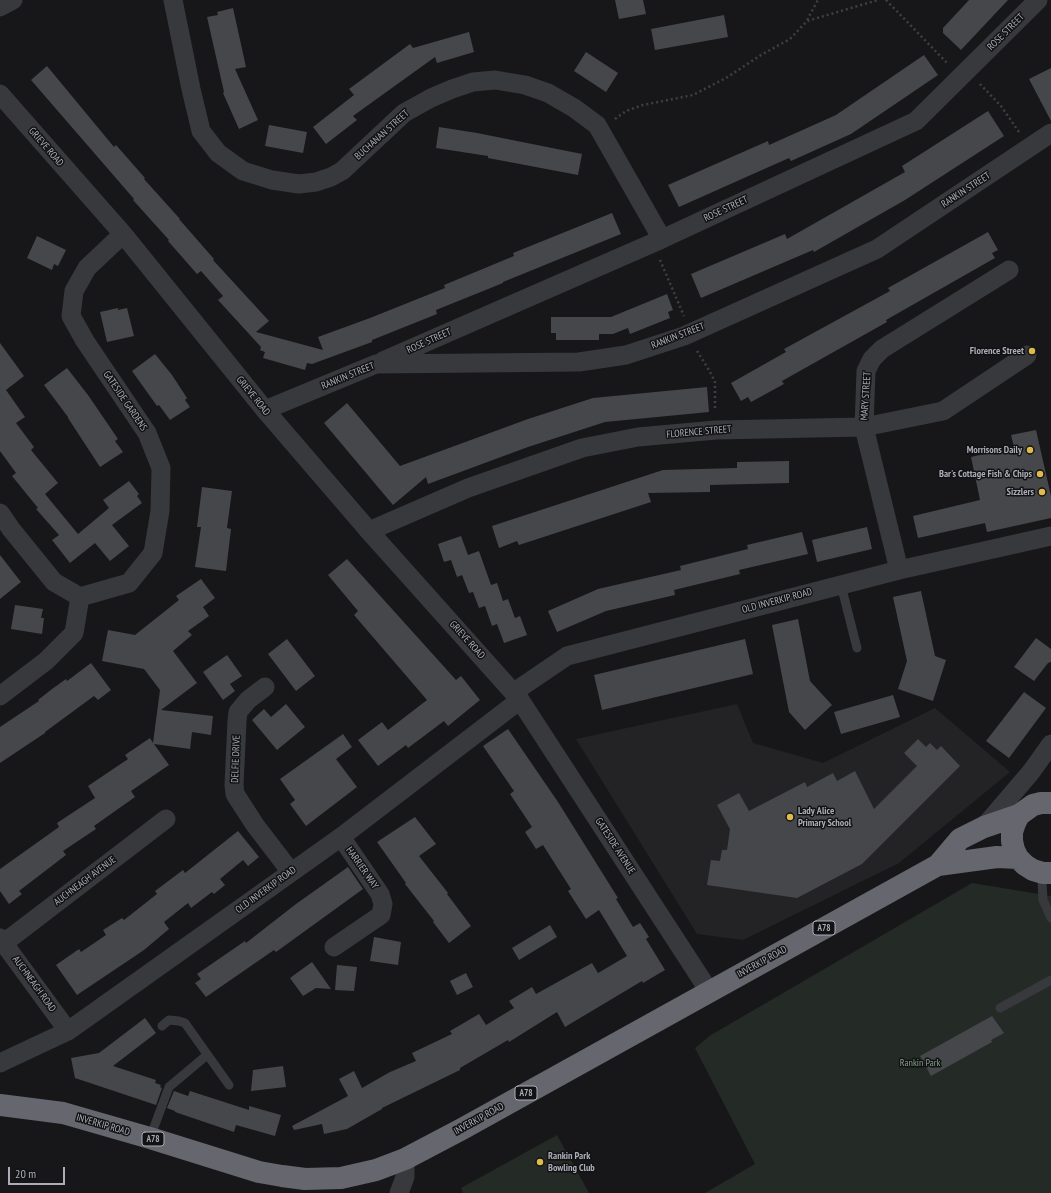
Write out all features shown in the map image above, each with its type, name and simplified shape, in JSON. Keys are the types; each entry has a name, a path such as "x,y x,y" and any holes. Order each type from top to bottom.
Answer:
{"highway":[{"name":"INVERKIP ROAD","path":"938,866 960,839 984,827 1019,816 1048,797"},
{"path":"1019,816 1012,832 1014,850 1024,865 1033,870 1047,873"},
{"name":"INVERKIP ROAD","path":"0,1105 63,1113 259,1172 305,1179 341,1178 376,1170 405,1159 462,1129 709,991 938,866 997,857 1018,858"}],"street":[{"path":"0,7 12,0"},
{"name":"BUCHANAN STREET","path":"173,0 190,89 201,131 218,153 243,171 272,180 299,184 316,182 331,177 342,171 404,113 431,98 473,82 495,80 524,85 548,93 574,108 597,125 657,241"},
{"name":"ROSE STREET","path":"376,364 657,241 916,121 1038,0"},
{"name":"GRIEVE ROAD","path":"0,94 122,234 265,410 369,531 517,696"},
{"name":"RANKIN STREET","path":"265,410 376,364 579,362 626,355 688,334 877,249 1051,133"},
{"name":"GATESIDE GARDENS","path":"80,596 129,583 154,553 160,511 161,468 147,433 84,341 71,316 74,291 87,268 122,234"},
{"name":"MARY STREET","path":"899,570 864,427 866,371 872,359 882,349 1009,270"},
{"name":"FLORENCE STREET","path":"369,531 468,488 582,448 638,438 716,430 864,427 943,411 1027,355"},
{"path":"0,513 54,582 80,596 74,633 46,661 0,696"},
{"name":"OLD INVERKIP ROAD","path":"0,1063 68,1031 291,872 341,836 567,656 899,570 1051,536"},
{"name":"DELFIE DRIVE","path":"265,688 248,700 238,712 234,784 235,794 255,825 291,872"},
{"name":"GATESIDE AVENUE","path":"517,696 709,991"},
{"path":"984,827 1031,772 1051,744"},
{"name":"AUCHNEAGH AVENUE","path":"2,940 166,819"},
{"name":"HARRIER WAY","path":"334,947 381,915 383,904 380,894 341,836"},
{"name":"AUCHNEAGH ROAD","path":"2,940 68,1031"},
{"path":"399,1193 405,1177 405,1159"}],"lane":[{"path":"841,585 857,648"},
{"path":"1047,873 1042,881 1043,900 1051,918"},
{"path":"1000,1008 1051,980"},
{"path":"162,1026 169,1020 185,1023 229,1085"},
{"path":"150,1138 169,1087 207,1055"}],"path":[{"path":"600,130 626,111 693,95 726,78 761,55 790,39 807,21 818,0"},
{"path":"807,21 878,0"},
{"path":"886,0 946,62 965,72 1001,106 1029,148"},
{"path":"657,241 688,334 709,370 714,382 716,430"}],"shaded area":[{"name":"Lady Alice Primary School","path":"737,704 753,743 823,763 935,708 1010,772 899,863 743,940 697,934 576,739"}],"green space":[{"name":"Rankin Park","path":"972,883 1051,896 1051,1193 705,1193 755,1164 695,1048 711,1035"},
{"name":"Rankin Park Bowling Club","path":"557,1135 589,1193 463,1193 461,1188"}],"building":[{"path":"615,0 643,0 646,14 619,19"},
{"path":"969,0 1008,0 961,50 943,33 943,28"},
{"path":"233,8 246,67 235,69 258,120 239,129 223,93 207,17 218,15 217,12"},
{"path":"724,15 728,37 655,50 651,29"},
{"path":"469,32 474,52 437,63 435,57 353,116 357,120 326,144 313,127 354,95 349,89 410,44 413,48"},
{"path":"586,52 618,73 606,92 574,71"},
{"path":"924,55 938,75 851,134 791,161 789,158 679,207 668,185 768,141 769,145 836,115"},
{"path":"47,66 114,147 116,145 214,259 213,260 269,321 256,332 323,350 318,337 445,288 444,285 514,256 513,253 612,213 621,234 436,310 437,314 372,340 372,342 312,364 307,363 305,370 263,358 265,352 260,350 261,347 218,300 223,296 201,271 197,274 31,80"},
{"path":"1051,68 1051,121 1029,79"},
{"path":"988,111 1004,136 905,200 814,252 813,250 701,298 691,274 785,234 787,239 905,172 902,166"},
{"path":"269,125 307,132 303,153 265,146"},
{"path":"439,127 582,154 578,175 488,158 488,156 436,148"},
{"path":"988,232 998,250 992,253 995,258 886,320 887,322 782,381 784,384 751,402 748,397 741,401 731,383 786,352 784,349 890,291 888,288"},
{"path":"37,236 66,250 58,266 54,264 52,270 27,258"},
{"path":"667,294 673,310 668,312 670,318 630,334 628,328 613,334 599,334 599,340 556,340 556,333 551,333 551,317 611,317"},
{"path":"118,308 118,310 127,308 134,336 107,342 100,312"},
{"path":"0,343 24,376 6,390 25,417 16,423 34,447 31,450 58,483 45,494 78,534 109,508 103,500 129,481 139,494 137,496 142,503 112,525 129,546 110,561 95,543 70,563 52,540 59,535 36,509 38,508 12,476 16,473 0,451"},
{"path":"155,354 172,375 187,398 185,400 190,407 170,420 159,405 157,406 132,371"},
{"path":"67,368 88,395 118,439 115,441 123,452 100,467 68,417 44,385"},
{"path":"707,387 709,412 605,422 528,447 428,484 426,477 393,505 324,423 347,403 400,466 528,419 593,398"},
{"path":"1036,430 1051,496 1051,518 987,532 985,523 918,538 913,516 980,500 971,457 1014,447 1011,435"},
{"path":"789,461 789,483 710,485 710,492 648,493 651,502 519,545 517,541 499,548 492,526 663,470 737,468 737,462"},
{"path":"202,487 232,491 227,528 231,529 226,571 195,567 201,527 197,527"},
{"path":"867,527 872,549 817,562 812,540"},
{"path":"802,532 808,554 739,570 740,574 674,590 675,595 606,611 557,632 548,611 598,589 681,570 680,566 748,549 747,545"},
{"path":"461,536 468,555 479,551 491,585 497,583 503,601 508,599 515,618 520,616 527,635 504,643 497,624 492,626 485,606 479,608 473,592 469,593 462,575 457,577 451,560 444,562 438,544"},
{"path":"0,555 21,582 0,599"},
{"path":"347,559 456,680 461,676 480,700 448,726 444,721 408,748 406,745 378,766 358,740 382,722 388,730 427,700 354,615 358,611 328,575"},
{"path":"201,579 215,598 203,607 209,616 188,631 192,635 173,651 197,683 161,710 213,716 211,735 192,732 190,749 154,744 169,765 131,791 135,797 94,826 96,829 63,851 66,855 19,891 22,894 9,904 0,891 0,869 59,827 57,823 95,798 88,786 128,759 125,755 150,738 153,743 160,690 144,669 102,661 108,630 135,635 179,600 176,596"},
{"path":"921,591 935,656 946,660 933,701 898,689 907,661 893,597"},
{"path":"15,605 43,609 41,618 44,618 42,634 11,629"},
{"path":"798,619 810,681 832,705 805,730 789,712 772,625"},
{"path":"1036,638 1051,649 1051,662 1048,663 1034,681 1014,667"},
{"path":"287,639 315,676 296,691 268,654"},
{"path":"745,639 753,674 602,710 594,675"},
{"path":"227,655 242,676 230,684 235,691 223,700 203,672"},
{"path":"91,663 111,690 98,700 94,696 45,733 0,763 0,727 39,701 38,700 66,679 67,681"},
{"path":"1024,692 1046,708 1009,758 986,741"},
{"path":"893,695 900,717 841,734 834,712"},
{"path":"286,704 305,727 277,750 252,720 264,709 271,717"},
{"path":"508,729 558,802 618,898 616,899 633,927 640,923 649,937 646,939 665,970 643,983 642,981 565,1027 557,1012 509,1042 508,1040 460,1068 460,1070 382,1108 347,1129 324,1134 322,1124 294,1130 292,1126 348,1096 339,1079 354,1071 362,1088 390,1072 416,1061 412,1053 452,1034 450,1031 479,1014 486,1025 514,1008 509,1001 532,987 536,994 592,963 598,973 627,956 599,910 586,919 568,891 571,889 543,845 536,849 525,832 532,827 510,794 514,791 483,746"},
{"path":"343,734 352,747 336,759 357,787 306,826 290,804 295,800 280,779"},
{"path":"918,739 926,747 930,743 937,750 941,746 960,766 862,864 797,898 707,885 711,860 720,861 722,850 727,850 730,829 717,805 739,793 749,811 805,782 807,787 833,773 837,781 855,771 874,809 917,766 904,753"},
{"path":"415,817 436,844 419,856 448,893 447,894 471,926 449,943 405,884 406,883 377,842"},
{"path":"238,831 259,857 248,866 243,860 220,879 225,885 214,894 212,892 191,908 188,903 164,922 169,929 144,950 77,995 56,965 79,949 81,952 106,935 103,930 122,918 124,920 157,894 155,891 183,870 185,873"},
{"path":"348,867 363,889 276,952 274,950 206,997 195,983 201,979 197,974 245,941 246,943 296,904"},
{"path":"550,925 557,937 519,960 512,948"},
{"path":"374,937 401,942 398,965 370,961"},
{"path":"312,962 331,989 316,988 303,996 290,978"},
{"path":"337,965 357,967 354,991 335,990"},
{"path":"466,973 473,987 457,995 450,981"},
{"path":"992,1016 1004,1033 991,1040 992,1042 931,1076 920,1056"},
{"path":"145,1018 156,1033 113,1066 156,1080 155,1083 161,1085 160,1087 162,1088 156,1105 75,1078 71,1058 99,1053"},
{"path":"283,1066 286,1087 251,1091 253,1070"},
{"path":"174,1091 188,1096 190,1091 249,1110 249,1106 281,1115 275,1136 236,1125 234,1132 175,1112 167,1108"}],"place":[{"name":"Florence Street","path":"1032,351"},
{"name":"Morrisons Daily","path":"1030,450"},
{"name":"Bar's Cottage Fish & Chips","path":"1040,474"},
{"name":"Sizzlers","path":"1042,492"},
{"name":"Lady Alice Primary School","path":"790,817"},
{"name":"Rankin Park Bowling Club","path":"540,1162"}]}
